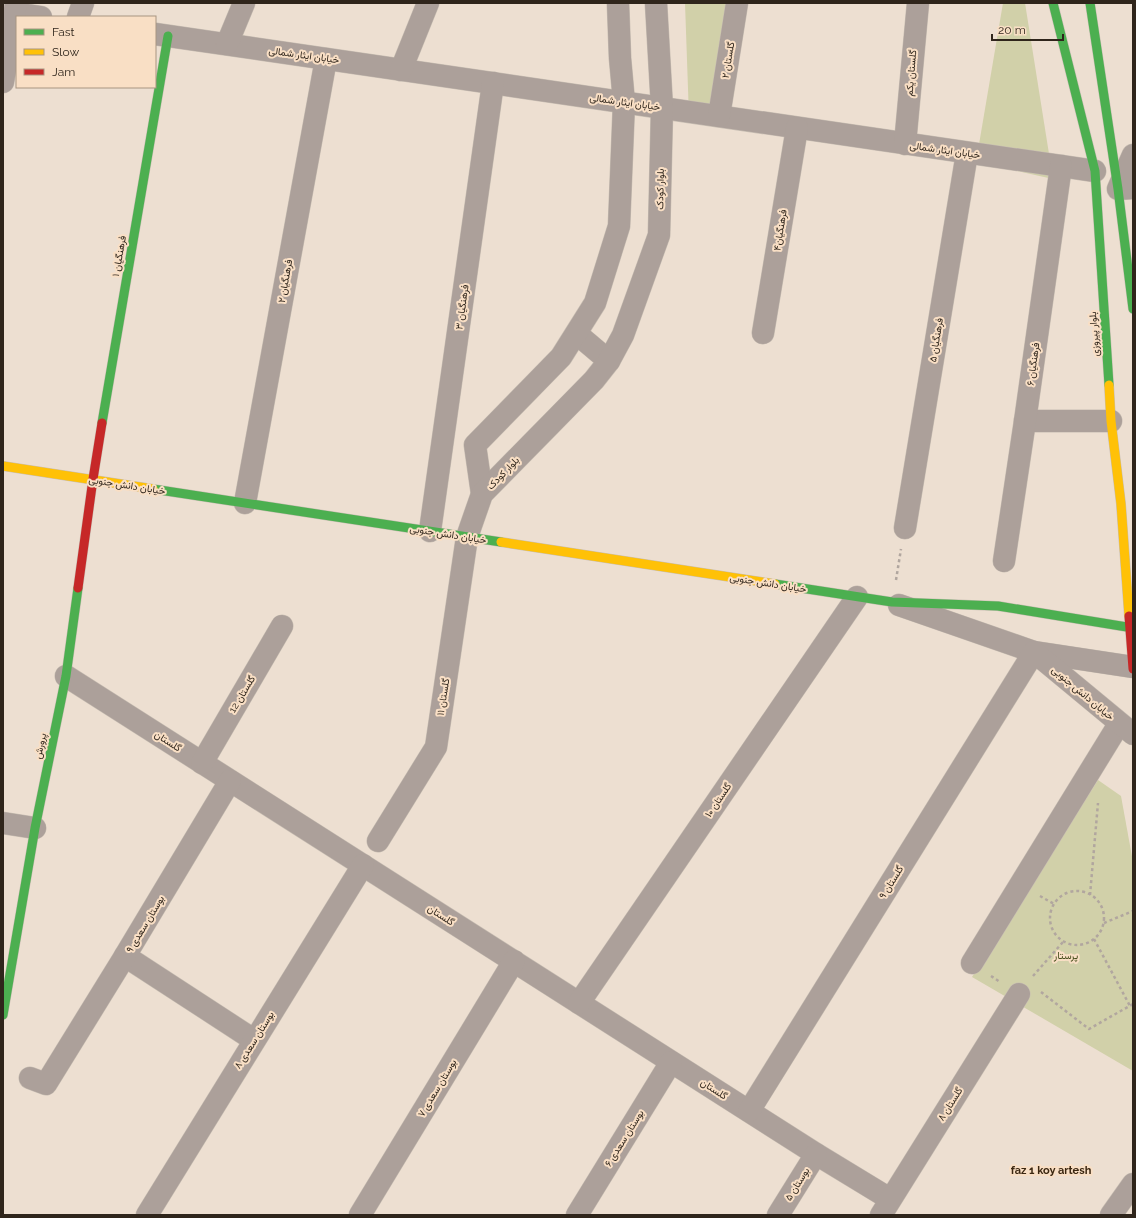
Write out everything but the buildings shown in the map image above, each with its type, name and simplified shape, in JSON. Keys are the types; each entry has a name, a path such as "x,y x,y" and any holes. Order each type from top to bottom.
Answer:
{"street":[{"path":"78,16 83,3"},
{"path":"227,44 244,3"},
{"path":"401,70 428,3"},
{"path":"443,439 476,445 561,357 577,334 595,303 619,226 624,102 620,58 618,3"},
{"name":"بلوار کودک","path":"482,494 594,380 608,361 623,335 659,235 662,108 656,3"},
{"name":"گلستان ۲","path":"719,116 737,3"},
{"name":"گلستان یکم","path":"905,144 918,3"},
{"name":"بلوار پیروزی","path":"1053,3 1095,171 1111,421 1121,504 1132,628 1133,667"},
{"path":"1090,3 1125,189 1133,309"},
{"path":"3,82 16,8 38,16"},
{"name":"خیابان ایثار شمالی","path":"161,35 1095,171"},
{"name":"فرهنگیان ۱","path":"156,68 161,35"},
{"name":"فرهنگیان ۲","path":"245,503 326,58"},
{"name":"فرهنگیان ۳","path":"430,531 493,83"},
{"name":"فرهنگیان ۱","path":"93,479 153,88"},
{"name":"فرهنگیان۴","path":"763,333 796,128"},
{"name":"فرهنگیان ۵","path":"904,528 967,153"},
{"path":"1125,189 1133,154"},
{"name":"فرهنگیان ۶","path":"1004,561 1061,166"},
{"path":"577,334 608,361"},
{"path":"1025,421 1111,421"},
{"name":"بلوار کودک","path":"476,445 482,494"},
{"name":"خیابان دانش جنوبی","path":"3,466 857,597 892,602 998,606 1132,628"},
{"name":"پرورش","path":"3,1015 35,828 66,676 93,479"},
{"name":"گلستان ۱۱","path":"378,841 436,747 467,537 482,494"},
{"name":"گلستان ۱۰","path":"579,1003 857,597"},
{"name":"خیابان دانش جنوبی","path":"892,602 1034,652 1133,667"},
{"name":"گلستان 12","path":"202,763 282,626"},
{"name":"خیابان دانش جنوبی","path":"1034,652 1126,729"},
{"name":"گلستان ۹","path":"749,1111 1034,652"},
{"name":"گلستان","path":"66,676 816,1154 885,1207"},
{"path":"972,963 1126,729"},
{"name":"بوستان سعدی ۹","path":"230,781 126,956 254,1040"},
{"path":"3,823 35,828"},
{"name":"بوستان سعدی ۸","path":"147,1215 363,865"},
{"path":"30,1078 46,1084 126,956"},
{"name":"بوستان سعدی ۷","path":"360,1215 514,961"},
{"name":"گلستان ۸","path":"885,1207 1024,988"},
{"name":"بوستان سعدی ۶","path":"577,1215 671,1062"},
{"name":"بوستان ۵","path":"778,1215 816,1154"},
{"path":"1122,1209 1133,1184"}],"path":[{"path":"892,602 904,528"},
{"path":"1090,895 1099,796"},
{"path":"1072,890 1085,891 1096,898 1103,909 1104,923 1099,935 1094,939 1088,943 1075,946 1062,942 1053,933 1049,920 1052,907 1060,896 1072,890"},
{"path":"1104,923 1133,910"},
{"path":"972,963 1024,988 1088,1029 1131,1005 1094,939"},
{"path":"1024,988 1062,942"}],"green space":[{"path":"685,3 730,3 712,120 689,117"},
{"path":"1003,3 1025,3 1053,179 976,162"},
{"name":"پرستار","path":"1098,780 1121,796 1133,862 1133,1071 972,977"}],"traffic: fast":[{"path":"1053,3 1095,171 1109,385"},
{"path":"1090,3 1118,189 1133,309"},
{"path":"102,423 168,36"},
{"path":"153,489 501,542"},
{"path":"775,584 892,602 998,606 1133,628"},
{"path":"3,1015 35,828 66,676 78,588"}],"traffic: slow":[{"path":"1109,385 1111,421 1121,504 1129,616"},
{"path":"3,466 153,489"},
{"path":"501,542 775,584"}],"traffic: jam":[{"path":"78,588 102,423"},
{"path":"1129,616 1133,669"}],"district":[{"name":"faz 1 koy artesh","path":"1051,1170"}]}
